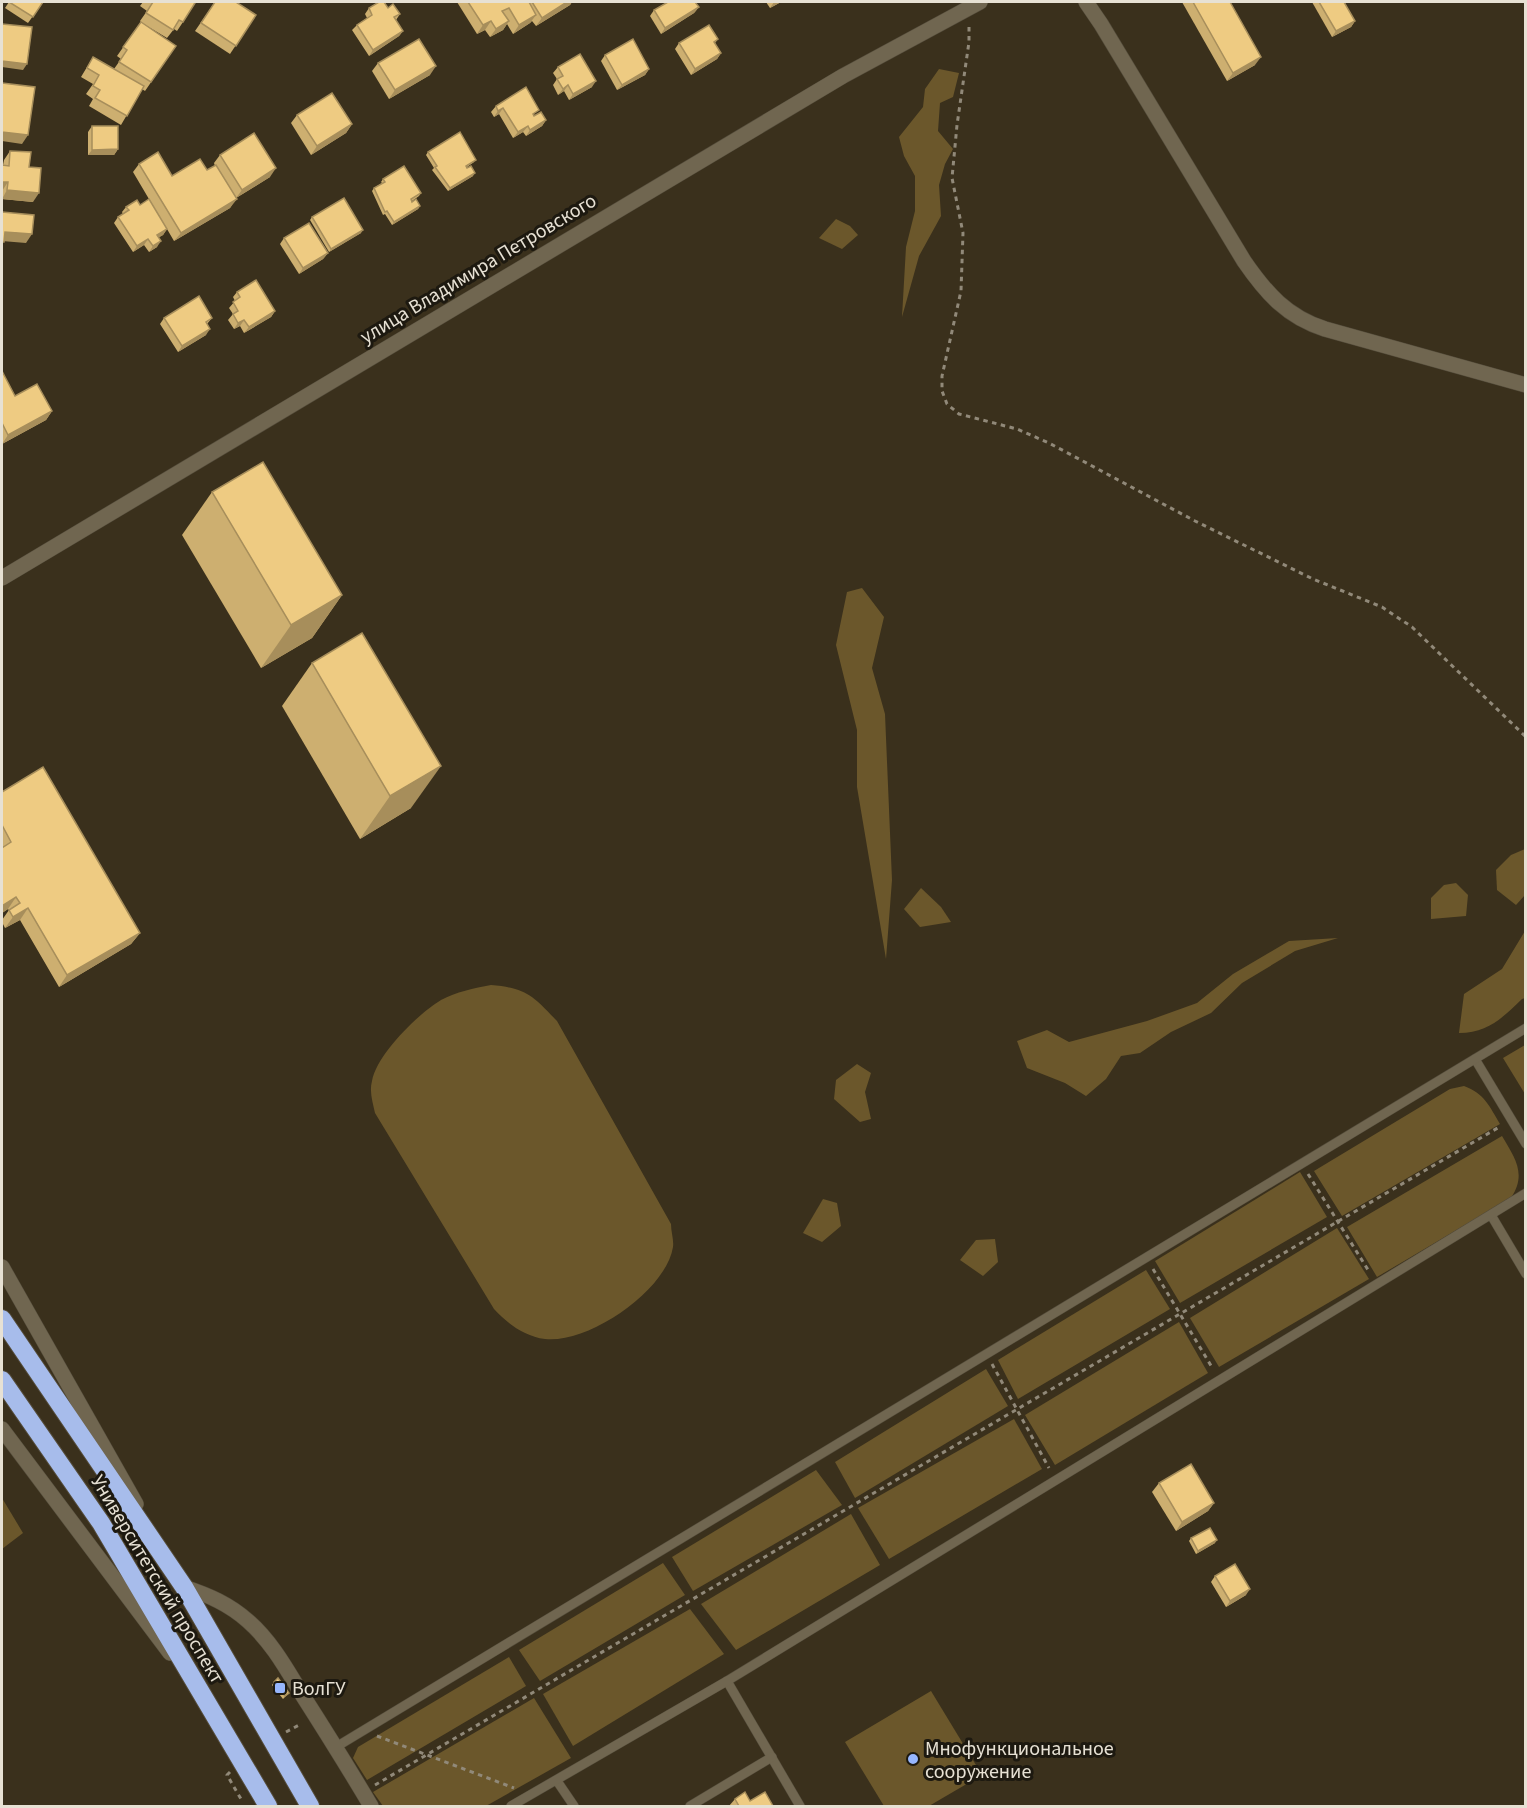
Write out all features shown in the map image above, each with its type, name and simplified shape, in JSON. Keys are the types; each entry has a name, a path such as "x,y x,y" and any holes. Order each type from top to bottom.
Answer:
{"highway":[{"name":"Университетский проспект","path":"2,1319 184,1587 310,1806"},
{"name":"Университетский проспект","path":"2,1380 102,1523 268,1806"}],"street":[{"path":"1086,2 1244,261 1256,279 1283,307 1296,318 1325,329 1526,385"},
{"name":"улица Владимира Петровского","path":"2,578 843,76 974,4"},
{"name":"Университетский проспект","path":"2,1267 184,1587"},
{"path":"2,1429 206,1701"},
{"path":"184,1587 212,1596 232,1609 250,1622 271,1645 336,1747 370,1806"}],"lane":[{"path":"336,1747 1526,1028"},
{"path":"1475,1059 1526,1144"},
{"path":"511,1806 727,1681 1526,1193"},
{"path":"1491,1215 1526,1274"},
{"path":"727,1681 800,1806"},
{"path":"690,1806 772,1757"},
{"path":"557,1781 574,1806"}],"path":[{"path":"974,4 952,178 963,232 963,262 961,291 942,376 942,391 947,404 959,414 1017,429 1049,443 1195,521 1313,579 1382,607 1412,627 1526,737"},
{"path":"363,1792 1511,1120"},
{"path":"1302,1163 1377,1285"},
{"path":"1146,1258 1220,1381"},
{"path":"987,1354 1056,1481"},
{"path":"363,1730 533,1794"}],"shaded area":[{"path":"939,69 959,73 953,97 940,103 938,131 953,149 945,164 939,185 941,216 919,256 902,317 906,247 915,211 915,176 904,156 899,137 923,107 925,89"},
{"path":"836,219 850,226 858,235 842,249 819,238"},
{"path":"862,588 884,617 872,668 885,714 892,880 886,959 857,787 857,730 836,645 847,592"},
{"path":"1525,849 1525,895 1516,905 1497,890 1496,870 1511,855"},
{"path":"1456,883 1468,895 1466,916 1431,919 1431,898 1444,885"},
{"path":"921,888 941,907 951,922 920,927 904,909"},
{"path":"1525,931 1525,998 1494,1023 1478,1030 1459,1033 1464,994 1502,969"},
{"path":"1338,938 1295,951 1242,983 1211,1013 1171,1032 1140,1053 1121,1056 1106,1079 1086,1096 1065,1083 1027,1068 1017,1041 1047,1030 1069,1042 1147,1021 1197,1003 1233,974 1289,941"},
{"path":"491,985 521,991 535,999 557,1021 671,1224 673,1247 667,1264 656,1281 641,1297 603,1324 563,1338 545,1339 530,1335 505,1320 494,1309 375,1113 372,1101 371,1085 375,1070 390,1047 410,1025 441,1000"},
{"path":"1525,1045 1526,1094 1503,1058"},
{"path":"857,1064 871,1073 865,1092 871,1119 860,1122 834,1099 836,1080"},
{"path":"1464,1086 1482,1097 1500,1124 1342,1216 1314,1171 1450,1089"},
{"path":"1502,1136 1515,1159 1519,1174 1516,1189 1511,1198 1377,1277 1347,1227"},
{"path":"1300,1172 1327,1217 1180,1303 1155,1261"},
{"path":"823,1199 837,1203 841,1226 822,1242 803,1233"},
{"path":"1337,1228 1369,1279 1219,1367 1190,1318"},
{"path":"995,1239 998,1262 983,1276 960,1260 976,1240"},
{"path":"1146,1270 1170,1309 1018,1399 998,1360"},
{"path":"1179,1322 1208,1373 1055,1465 1025,1415"},
{"path":"986,1369 1008,1406 855,1498 835,1462"},
{"path":"1014,1419 1042,1469 889,1559 858,1508"},
{"path":"816,1470 842,1505 693,1591 672,1557"},
{"path":"2,1498 23,1533 2,1549"},
{"path":"851,1514 880,1565 736,1650 701,1604"},
{"path":"663,1563 685,1595 540,1681 519,1650"},
{"path":"690,1609 724,1654 573,1746 543,1694"},
{"path":"509,1657 526,1686 367,1780 353,1758 358,1747"},
{"name":"Мнофункциональное сооружение","path":"931,1691 982,1775 929,1806 884,1806 845,1742"},
{"path":"534,1698 571,1758 486,1806 383,1806 373,1792"}],"building":[{"path":"9,2 43,2 33,17"},
{"path":"153,2 195,3 183,22 179,20 173,30 146,13"},
{"path":"215,2 236,2 256,15 236,46 201,23"},
{"path":"379,2 384,2 388,8 393,4 400,14 394,17 403,31 373,50 357,25 372,15 369,8"},
{"path":"468,2 529,2 536,15 519,25 509,8 502,11 509,21 496,29 491,21 483,25"},
{"path":"532,2 567,2 542,18"},
{"path":"668,2 695,2 699,7 665,28 654,10"},
{"path":"1193,2 1230,2 1261,57 1233,73"},
{"path":"1319,2 1344,2 1355,21 1336,31"},
{"path":"141,22 176,46 151,82 119,62 127,50 123,47"},
{"path":"2,24 32,27 27,64 2,61"},
{"path":"709,25 718,39 714,42 721,53 695,69 679,43"},
{"path":"419,39 436,66 395,90 378,63"},
{"path":"633,39 649,69 622,85 605,55"},
{"path":"580,54 596,81 573,94 568,85 563,89 557,79 563,76 558,67"},
{"path":"93,57 144,86 127,116 95,98 100,90 93,86 99,75 87,68"},
{"path":"2,83 35,87 28,135 2,132"},
{"path":"526,87 539,110 533,114 534,116 541,112 546,120 530,130 528,126 518,132 503,108 498,111 496,106"},
{"path":"332,93 352,124 317,146 297,115"},
{"path":"92,126 118,126 118,149 92,150"},
{"path":"460,132 476,160 466,166 467,168 471,166 475,173 450,188 435,167 437,166 428,152"},
{"path":"254,133 276,168 242,190 220,155"},
{"path":"10,151 31,152 29,167 41,168 39,193 7,190 8,182 2,182 2,165 9,166"},
{"path":"158,152 172,176 200,159 207,170 216,165 237,199 181,233 139,164"},
{"path":"404,166 421,193 411,199 412,202 416,199 420,206 394,222 387,211 385,212 374,188 385,182 383,179"},
{"path":"344,198 363,230 331,249 312,217"},
{"path":"149,199 167,229 157,235 161,241 153,246 148,239 137,246 118,217 129,210 126,207 137,200 140,205"},
{"path":"2,212 34,215 32,234 5,232 4,242 2,242"},
{"path":"309,223 328,253 303,268 284,238"},
{"path":"256,280 275,311 249,327 244,320 238,323 233,314 238,311 233,302 240,297 237,292"},
{"path":"199,296 212,318 206,322 210,329 182,346 164,318"},
{"path":"2,371 15,396 37,384 52,411 8,435 2,423"},
{"path":"263,462 342,595 291,625 212,492"},
{"path":"362,633 441,766 390,796 312,663"},
{"path":"43,767 140,933 67,975 28,908 13,917 9,910 20,903 16,897 2,906 2,848 11,842 2,825 2,792"},
{"path":"1191,1464 1214,1503 1182,1522 1159,1483"},
{"path":"1210,1528 1217,1540 1198,1551 1191,1538"},
{"path":"1235,1564 1250,1589 1230,1601 1215,1576"},
{"path":"278,1678 289,1693 285,1696 274,1682"},
{"path":"745,1792 750,1801 765,1792 773,1806 739,1806 735,1799"}],"place":[{"name":"ВолГУ","path":"280,1688"},
{"name":"Мнофункциональное сооружение","path":"913,1759"}]}
